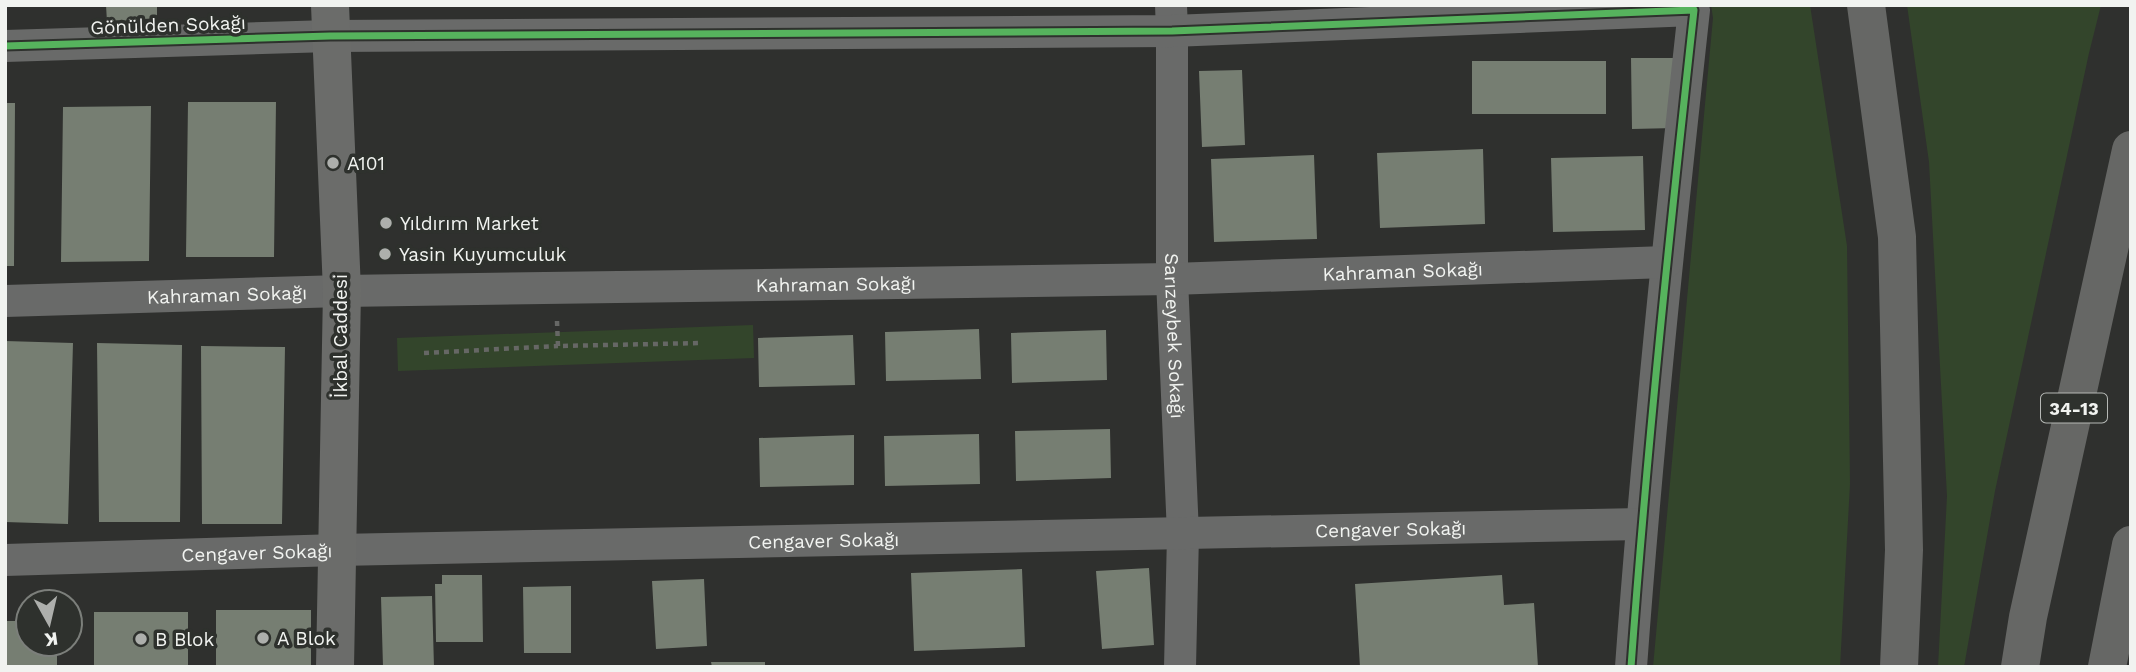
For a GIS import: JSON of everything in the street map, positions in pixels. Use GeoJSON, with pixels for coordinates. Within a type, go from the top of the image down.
{"type":"FeatureCollection","features":[{"type":"Feature","properties":{"kind":"highway"},"geometry":{"type":"LineString","coordinates":[[1866,5],[1897,237],[1904,550],[1899,667]]}},
{"type":"Feature","properties":{"kind":"highway","name":"34-13"},"geometry":{"type":"LineString","coordinates":[[2020,667],[2028,617],[2131,150]]}},
{"type":"Feature","properties":{"kind":"highway"},"geometry":{"type":"LineString","coordinates":[[2107,667],[2114,620],[2131,545]]}},
{"type":"Feature","properties":{"kind":"main road","name":"İkbal Caddesi"},"geometry":{"type":"LineString","coordinates":[[330,21],[342,291],[335,667]]}},
{"type":"Feature","properties":{"kind":"street","name":"Gönülden Sokağı"},"geometry":{"type":"LineString","coordinates":[[5,46],[330,21],[1172,18],[1694,10],[1666,262]]}},
{"type":"Feature","properties":{"kind":"street","name":"Sarızeybek Sokağı"},"geometry":{"type":"LineString","coordinates":[[1172,18],[1172,279],[1183,534],[1180,667]]}},
{"type":"Feature","properties":{"kind":"street","name":"Kahraman Sokağı"},"geometry":{"type":"LineString","coordinates":[[5,301],[342,291],[1172,279],[1666,262]]}},
{"type":"Feature","properties":{"kind":"street"},"geometry":{"type":"LineString","coordinates":[[1631,667],[1641,524],[1666,262]]}},
{"type":"Feature","properties":{"kind":"street","name":"Cengaver Sokağı"},"geometry":{"type":"LineString","coordinates":[[5,560],[338,550],[1641,524]]}},
{"type":"Feature","properties":{"kind":"path"},"geometry":{"type":"LineString","coordinates":[[556,289],[558,346]]}},
{"type":"Feature","properties":{"kind":"path"},"geometry":{"type":"LineString","coordinates":[[424,353],[558,346],[702,343]]}},
{"type":"Feature","properties":{"kind":"green space"},"geometry":{"type":"Polygon","coordinates":[[[1711,5],[1810,5],[1847,246],[1850,484],[1840,667],[1653,667],[1713,18],[1711,5]]]}},
{"type":"Feature","properties":{"kind":"green space"},"geometry":{"type":"Polygon","coordinates":[[[1907,5],[2101,5],[1995,491],[1964,667],[1938,667],[1947,496],[1929,162],[1907,5]]]}},
{"type":"Feature","properties":{"kind":"green space"},"geometry":{"type":"Polygon","coordinates":[[[753,325],[754,358],[398,371],[397,338],[753,325]]]}},
{"type":"Feature","properties":{"kind":"building"},"geometry":{"type":"Polygon","coordinates":[[[106,5],[157,5],[157,18],[107,22],[106,5]]]}},
{"type":"Feature","properties":{"kind":"building"},"geometry":{"type":"Polygon","coordinates":[[[1631,58],[1674,58],[1675,128],[1632,129],[1631,58]]]}},
{"type":"Feature","properties":{"kind":"building"},"geometry":{"type":"Polygon","coordinates":[[[1472,61],[1606,61],[1606,114],[1472,114],[1472,61]]]}},
{"type":"Feature","properties":{"kind":"building"},"geometry":{"type":"Polygon","coordinates":[[[1242,70],[1245,145],[1202,147],[1199,71],[1242,70]]]}},
{"type":"Feature","properties":{"kind":"building"},"geometry":{"type":"Polygon","coordinates":[[[188,102],[276,102],[274,257],[186,257],[188,102]]]}},
{"type":"Feature","properties":{"kind":"building"},"geometry":{"type":"Polygon","coordinates":[[[5,103],[15,103],[14,266],[5,266],[5,103]]]}},
{"type":"Feature","properties":{"kind":"building"},"geometry":{"type":"Polygon","coordinates":[[[151,106],[149,261],[61,262],[63,107],[151,106]]]}},
{"type":"Feature","properties":{"kind":"building"},"geometry":{"type":"Polygon","coordinates":[[[1483,149],[1485,224],[1380,228],[1377,153],[1483,149]]]}},
{"type":"Feature","properties":{"kind":"building"},"geometry":{"type":"Polygon","coordinates":[[[1314,155],[1317,239],[1214,242],[1211,159],[1314,155]]]}},
{"type":"Feature","properties":{"kind":"building"},"geometry":{"type":"Polygon","coordinates":[[[1643,156],[1645,230],[1553,232],[1551,158],[1643,156]]]}},
{"type":"Feature","properties":{"kind":"building"},"geometry":{"type":"Polygon","coordinates":[[[979,329],[981,379],[886,381],[885,332],[979,329]]]}},
{"type":"Feature","properties":{"kind":"building"},"geometry":{"type":"Polygon","coordinates":[[[1106,330],[1107,380],[1012,383],[1011,333],[1106,330]]]}},
{"type":"Feature","properties":{"kind":"building"},"geometry":{"type":"Polygon","coordinates":[[[853,335],[855,385],[759,387],[758,338],[853,335]]]}},
{"type":"Feature","properties":{"kind":"building"},"geometry":{"type":"Polygon","coordinates":[[[5,341],[73,343],[68,524],[5,522],[5,341]]]}},
{"type":"Feature","properties":{"kind":"building"},"geometry":{"type":"Polygon","coordinates":[[[97,343],[182,345],[180,522],[99,522],[97,343]]]}},
{"type":"Feature","properties":{"kind":"building"},"geometry":{"type":"Polygon","coordinates":[[[201,346],[285,347],[282,524],[202,524],[201,346]]]}},
{"type":"Feature","properties":{"kind":"building"},"geometry":{"type":"Polygon","coordinates":[[[1110,429],[1111,478],[1016,481],[1015,431],[1110,429]]]}},
{"type":"Feature","properties":{"kind":"building"},"geometry":{"type":"Polygon","coordinates":[[[979,434],[980,484],[885,486],[884,436],[979,434]]]}},
{"type":"Feature","properties":{"kind":"building"},"geometry":{"type":"Polygon","coordinates":[[[854,435],[854,485],[760,487],[759,438],[854,435]]]}},
{"type":"Feature","properties":{"kind":"building"},"geometry":{"type":"Polygon","coordinates":[[[1149,568],[1154,645],[1102,649],[1096,571],[1149,568]]]}},
{"type":"Feature","properties":{"kind":"building"},"geometry":{"type":"Polygon","coordinates":[[[1022,569],[1025,647],[914,651],[911,573],[1022,569]]]}},
{"type":"Feature","properties":{"kind":"building"},"geometry":{"type":"Polygon","coordinates":[[[442,575],[482,575],[483,642],[436,642],[435,584],[442,584],[442,575]]]}},
{"type":"Feature","properties":{"kind":"building"},"geometry":{"type":"Polygon","coordinates":[[[1502,575],[1504,605],[1534,603],[1538,667],[1360,667],[1355,584],[1502,575]]]}},
{"type":"Feature","properties":{"kind":"building"},"geometry":{"type":"Polygon","coordinates":[[[704,579],[707,646],[656,649],[652,581],[704,579]]]}},
{"type":"Feature","properties":{"kind":"building"},"geometry":{"type":"Polygon","coordinates":[[[571,586],[571,653],[524,653],[523,587],[571,586]]]}},
{"type":"Feature","properties":{"kind":"building"},"geometry":{"type":"Polygon","coordinates":[[[432,596],[434,667],[383,667],[381,597],[432,596]]]}},
{"type":"Feature","properties":{"kind":"building","name":"A Blok"},"geometry":{"type":"Polygon","coordinates":[[[216,610],[311,610],[311,667],[216,667],[216,610]]]}},
{"type":"Feature","properties":{"kind":"building","name":"B Blok"},"geometry":{"type":"Polygon","coordinates":[[[94,612],[188,612],[188,667],[94,667],[94,612]]]}},
{"type":"Feature","properties":{"kind":"building"},"geometry":{"type":"Polygon","coordinates":[[[5,621],[14,621],[14,658],[57,658],[57,667],[5,667],[5,621]]]}},
{"type":"Feature","properties":{"kind":"building"},"geometry":{"type":"Polygon","coordinates":[[[711,662],[765,662],[765,667],[712,667],[711,662]]]}},
{"type":"Feature","properties":{"kind":"cycle path"},"geometry":{"type":"LineString","coordinates":[[5,46],[330,36],[1172,31],[1694,10],[1644,502],[1631,667]]}},
{"type":"Feature","properties":{"kind":"place","name":"A101"},"geometry":{"type":"Point","coordinates":[333,163]}},
{"type":"Feature","properties":{"kind":"place","name":"Yıldırım Market"},"geometry":{"type":"Point","coordinates":[386,223]}},
{"type":"Feature","properties":{"kind":"place","name":"Yasin Kuyumculuk"},"geometry":{"type":"Point","coordinates":[385,254]}},
{"type":"Feature","properties":{"kind":"place","name":"A Blok"},"geometry":{"type":"Point","coordinates":[263,638]}},
{"type":"Feature","properties":{"kind":"place","name":"B Blok"},"geometry":{"type":"Point","coordinates":[141,639]}}]}
